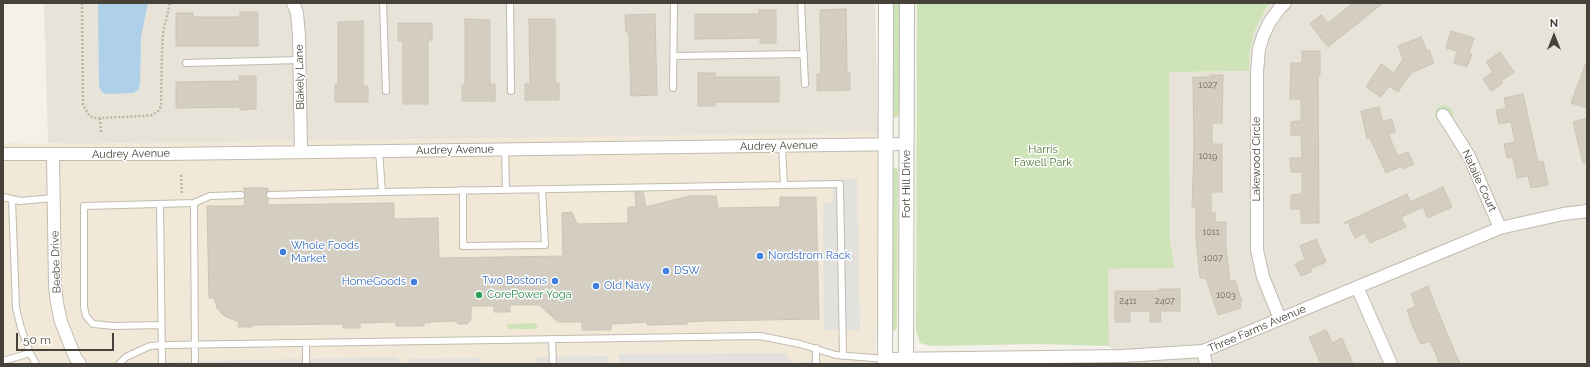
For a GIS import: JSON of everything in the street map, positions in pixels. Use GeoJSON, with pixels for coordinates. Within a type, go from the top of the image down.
{"type":"FeatureCollection","features":[{"type":"Feature","properties":{"kind":"street","name":"Blakely Lane"},"geometry":{"type":"LineString","coordinates":[[293,3],[297,13],[299,36],[301,152]]}},
{"type":"Feature","properties":{"kind":"street","name":"Fort Hill Drive"},"geometry":{"type":"LineString","coordinates":[[885,362],[886,3]]}},
{"type":"Feature","properties":{"kind":"street","name":"Fort Hill Drive"},"geometry":{"type":"LineString","coordinates":[[906,362],[907,3]]}},
{"type":"Feature","properties":{"kind":"street","name":"Lakewood Circle"},"geometry":{"type":"LineString","coordinates":[[1280,319],[1263,277],[1257,250],[1257,72],[1259,49],[1263,36],[1269,23],[1285,3]]}},
{"type":"Feature","properties":{"kind":"street","name":"Natalie Court"},"geometry":{"type":"LineString","coordinates":[[1443,115],[1469,156],[1500,228]]}},
{"type":"Feature","properties":{"kind":"street","name":"Audrey Avenue"},"geometry":{"type":"LineString","coordinates":[[3,154],[53,155],[505,150],[907,144]]}},
{"type":"Feature","properties":{"kind":"street","name":"Beebe Drive"},"geometry":{"type":"LineString","coordinates":[[53,155],[55,286],[57,303],[62,322],[75,357],[80,364]]}},
{"type":"Feature","properties":{"kind":"street","name":"Three Farms Avenue"},"geometry":{"type":"LineString","coordinates":[[885,362],[1074,360],[1203,351],[1500,228],[1563,214],[1587,212]]}},
{"type":"Feature","properties":{"kind":"street"},"geometry":{"type":"LineString","coordinates":[[1357,287],[1391,364]]}},
{"type":"Feature","properties":{"kind":"street"},"geometry":{"type":"LineString","coordinates":[[1203,351],[1206,364]]}},
{"type":"Feature","properties":{"kind":"lane"},"geometry":{"type":"LineString","coordinates":[[383,3],[386,91]]}},
{"type":"Feature","properties":{"kind":"lane"},"geometry":{"type":"LineString","coordinates":[[510,3],[511,91]]}},
{"type":"Feature","properties":{"kind":"lane"},"geometry":{"type":"LineString","coordinates":[[673,88],[674,3]]}},
{"type":"Feature","properties":{"kind":"lane"},"geometry":{"type":"LineString","coordinates":[[801,3],[805,84]]}},
{"type":"Feature","properties":{"kind":"lane"},"geometry":{"type":"LineString","coordinates":[[674,56],[804,54]]}},
{"type":"Feature","properties":{"kind":"lane"},"geometry":{"type":"LineString","coordinates":[[186,63],[300,60]]}},
{"type":"Feature","properties":{"kind":"lane"},"geometry":{"type":"LineString","coordinates":[[782,146],[784,185]]}},
{"type":"Feature","properties":{"kind":"lane"},"geometry":{"type":"LineString","coordinates":[[505,150],[506,190]]}},
{"type":"Feature","properties":{"kind":"lane"},"geometry":{"type":"LineString","coordinates":[[379,151],[382,192]]}},
{"type":"Feature","properties":{"kind":"lane"},"geometry":{"type":"LineString","coordinates":[[270,195],[463,190],[840,184],[843,356]]}},
{"type":"Feature","properties":{"kind":"lane"},"geometry":{"type":"LineString","coordinates":[[463,190],[463,246],[470,246],[545,245],[542,189]]}},
{"type":"Feature","properties":{"kind":"lane"},"geometry":{"type":"LineString","coordinates":[[160,325],[114,326],[93,324],[86,316],[84,307],[84,206],[194,203],[210,196],[241,196]]}},
{"type":"Feature","properties":{"kind":"lane"},"geometry":{"type":"LineString","coordinates":[[3,197],[20,201],[54,198]]}},
{"type":"Feature","properties":{"kind":"lane"},"geometry":{"type":"LineString","coordinates":[[12,199],[16,308],[21,328],[30,353],[36,364]]}},
{"type":"Feature","properties":{"kind":"lane"},"geometry":{"type":"LineString","coordinates":[[194,203],[195,364]]}},
{"type":"Feature","properties":{"kind":"lane"},"geometry":{"type":"LineString","coordinates":[[160,204],[160,325],[162,364]]}},
{"type":"Feature","properties":{"kind":"lane"},"geometry":{"type":"LineString","coordinates":[[119,364],[126,357],[150,346],[161,345],[764,336],[843,356],[885,362]]}},
{"type":"Feature","properties":{"kind":"lane"},"geometry":{"type":"LineString","coordinates":[[552,339],[553,364]]}},
{"type":"Feature","properties":{"kind":"lane"},"geometry":{"type":"LineString","coordinates":[[306,343],[306,364]]}},
{"type":"Feature","properties":{"kind":"lane"},"geometry":{"type":"LineString","coordinates":[[816,348],[816,364]]}},
{"type":"Feature","properties":{"kind":"lane"},"geometry":{"type":"LineString","coordinates":[[3,361],[19,358],[30,353]]}},
{"type":"Feature","properties":{"kind":"path"},"geometry":{"type":"LineString","coordinates":[[82,3],[83,105],[89,115],[93,118],[143,116],[158,111],[161,106],[163,33],[170,3]]}},
{"type":"Feature","properties":{"kind":"path"},"geometry":{"type":"LineString","coordinates":[[100,118],[101,132]]}},
{"type":"Feature","properties":{"kind":"path"},"geometry":{"type":"LineString","coordinates":[[181,175],[181,190],[183,197]]}},
{"type":"Feature","properties":{"kind":"shaded area"},"geometry":{"type":"Polygon","coordinates":[[[44,3],[875,3],[878,133],[71,144],[48,143],[44,3]]]}},
{"type":"Feature","properties":{"kind":"shaded area"},"geometry":{"type":"Polygon","coordinates":[[[1271,3],[1587,3],[1587,364],[1128,364],[1109,346],[1108,269],[1175,268],[1170,242],[1169,72],[1249,71],[1249,56],[1254,32],[1266,8],[1271,3]]]}},
{"type":"Feature","properties":{"kind":"shaded area"},"geometry":{"type":"Polygon","coordinates":[[[878,133],[876,364],[3,364],[3,143],[71,144],[878,133]]]}},
{"type":"Feature","properties":{"kind":"shaded area"},"geometry":{"type":"Polygon","coordinates":[[[857,179],[860,330],[824,330],[823,203],[833,202],[832,180],[857,179]]]}},
{"type":"Feature","properties":{"kind":"shaded area"},"geometry":{"type":"Polygon","coordinates":[[[785,353],[792,363],[811,361],[824,364],[619,364],[619,354],[785,353]]]}},
{"type":"Feature","properties":{"kind":"shaded area"},"geometry":{"type":"Polygon","coordinates":[[[608,356],[608,364],[536,364],[536,357],[608,356]]]}},
{"type":"Feature","properties":{"kind":"shaded area"},"geometry":{"type":"Polygon","coordinates":[[[398,357],[399,364],[155,364],[155,362],[398,357]]]}},
{"type":"Feature","properties":{"kind":"shaded area"},"geometry":{"type":"Polygon","coordinates":[[[481,358],[481,364],[409,364],[409,359],[481,358]]]}},
{"type":"Feature","properties":{"kind":"green space"},"geometry":{"type":"Polygon","coordinates":[[[892,3],[899,3],[899,115],[896,118],[891,114],[892,3]]]}},
{"type":"Feature","properties":{"kind":"green space","name":"Harris Fawell Park"},"geometry":{"type":"Polygon","coordinates":[[[917,3],[1271,3],[1266,8],[1254,32],[1249,56],[1249,71],[1169,72],[1170,242],[1175,268],[1108,269],[1109,346],[1039,344],[931,346],[920,343],[916,330],[917,3]]]}},
{"type":"Feature","properties":{"kind":"green space"},"geometry":{"type":"Polygon","coordinates":[[[1444,105],[1450,108],[1453,114],[1450,120],[1444,123],[1438,120],[1435,114],[1438,108],[1444,105]]]}},
{"type":"Feature","properties":{"kind":"green space"},"geometry":{"type":"Polygon","coordinates":[[[893,167],[897,168],[898,172],[897,328],[894,331],[891,330],[891,169],[893,167]]]}},
{"type":"Feature","properties":{"kind":"green space"},"geometry":{"type":"Polygon","coordinates":[[[535,323],[538,325],[536,329],[509,329],[507,327],[507,324],[535,323]]]}},
{"type":"Feature","properties":{"kind":"water"},"geometry":{"type":"Polygon","coordinates":[[[98,3],[148,3],[141,37],[140,84],[138,90],[133,93],[106,94],[102,92],[99,86],[98,3]]]}},
{"type":"Feature","properties":{"kind":"building"},"geometry":{"type":"Polygon","coordinates":[[[1353,3],[1383,3],[1328,47],[1310,24],[1321,15],[1328,23],[1353,3]]]}},
{"type":"Feature","properties":{"kind":"building"},"geometry":{"type":"Polygon","coordinates":[[[846,9],[847,73],[850,73],[850,90],[817,91],[817,74],[821,74],[820,10],[846,9]]]}},
{"type":"Feature","properties":{"kind":"building"},"geometry":{"type":"Polygon","coordinates":[[[759,10],[776,10],[776,43],[760,43],[760,38],[695,39],[695,14],[759,14],[759,10]]]}},
{"type":"Feature","properties":{"kind":"building"},"geometry":{"type":"Polygon","coordinates":[[[240,12],[258,12],[258,46],[176,46],[176,13],[193,13],[193,17],[240,17],[240,12]]]}},
{"type":"Feature","properties":{"kind":"building"},"geometry":{"type":"Polygon","coordinates":[[[655,14],[657,95],[631,96],[629,32],[626,32],[625,15],[655,14]]]}},
{"type":"Feature","properties":{"kind":"building"},"geometry":{"type":"Polygon","coordinates":[[[465,19],[490,20],[490,84],[495,84],[495,101],[462,101],[462,85],[465,85],[465,19]]]}},
{"type":"Feature","properties":{"kind":"building"},"geometry":{"type":"Polygon","coordinates":[[[529,19],[555,19],[555,83],[559,83],[559,100],[525,100],[525,84],[530,84],[529,19]]]}},
{"type":"Feature","properties":{"kind":"building"},"geometry":{"type":"Polygon","coordinates":[[[363,21],[363,86],[368,86],[368,102],[335,102],[335,84],[338,84],[338,22],[363,21]]]}},
{"type":"Feature","properties":{"kind":"building"},"geometry":{"type":"Polygon","coordinates":[[[398,23],[432,23],[432,40],[428,40],[428,104],[403,104],[403,41],[398,41],[398,23]]]}},
{"type":"Feature","properties":{"kind":"building"},"geometry":{"type":"Polygon","coordinates":[[[1451,31],[1474,38],[1469,53],[1472,54],[1467,67],[1454,63],[1457,51],[1446,48],[1451,31]]]}},
{"type":"Feature","properties":{"kind":"building"},"geometry":{"type":"Polygon","coordinates":[[[1421,37],[1427,51],[1429,50],[1434,63],[1411,73],[1398,92],[1389,86],[1381,97],[1366,87],[1381,64],[1394,73],[1403,59],[1398,46],[1421,37]]]}},
{"type":"Feature","properties":{"kind":"building"},"geometry":{"type":"Polygon","coordinates":[[[1302,51],[1320,51],[1320,75],[1318,75],[1319,223],[1301,223],[1301,209],[1291,209],[1291,195],[1302,194],[1302,172],[1291,172],[1290,158],[1302,158],[1301,135],[1291,136],[1291,122],[1301,121],[1301,99],[1290,99],[1291,63],[1302,63],[1302,51]]]}},
{"type":"Feature","properties":{"kind":"building"},"geometry":{"type":"Polygon","coordinates":[[[1500,52],[1514,72],[1501,81],[1503,83],[1491,91],[1483,79],[1493,72],[1486,62],[1500,52]]]}},
{"type":"Feature","properties":{"kind":"building"},"geometry":{"type":"Polygon","coordinates":[[[1586,63],[1587,64],[1587,108],[1571,103],[1586,63]]]}},
{"type":"Feature","properties":{"kind":"building"},"geometry":{"type":"Polygon","coordinates":[[[698,73],[715,73],[715,77],[779,77],[779,102],[715,102],[715,106],[698,106],[698,73]]]}},
{"type":"Feature","properties":{"kind":"building"},"geometry":{"type":"Polygon","coordinates":[[[1210,75],[1223,75],[1222,123],[1212,123],[1212,144],[1222,144],[1222,192],[1211,192],[1211,213],[1215,213],[1215,222],[1226,222],[1226,248],[1230,282],[1235,280],[1242,302],[1240,303],[1241,308],[1218,315],[1206,278],[1200,278],[1196,238],[1196,207],[1192,207],[1194,145],[1193,77],[1210,77],[1210,75]]]}},
{"type":"Feature","properties":{"kind":"building"},"geometry":{"type":"Polygon","coordinates":[[[239,76],[256,76],[256,109],[240,110],[240,107],[176,108],[176,82],[240,81],[239,76]]]}},
{"type":"Feature","properties":{"kind":"building"},"geometry":{"type":"Polygon","coordinates":[[[1523,94],[1538,162],[1543,161],[1548,185],[1531,188],[1528,176],[1517,178],[1513,157],[1507,158],[1504,144],[1515,142],[1511,122],[1499,124],[1496,110],[1506,108],[1504,98],[1523,94]]]}},
{"type":"Feature","properties":{"kind":"building"},"geometry":{"type":"Polygon","coordinates":[[[1379,107],[1382,121],[1392,119],[1395,132],[1388,134],[1398,156],[1408,152],[1414,164],[1403,169],[1402,166],[1386,173],[1370,138],[1367,139],[1361,111],[1379,107]]]}},
{"type":"Feature","properties":{"kind":"building"},"geometry":{"type":"Polygon","coordinates":[[[1587,118],[1587,162],[1583,163],[1573,122],[1587,118]]]}},
{"type":"Feature","properties":{"kind":"building"},"geometry":{"type":"Polygon","coordinates":[[[1443,187],[1452,207],[1428,218],[1423,207],[1401,217],[1406,227],[1370,243],[1365,233],[1355,238],[1349,225],[1354,223],[1344,223],[1407,194],[1410,202],[1443,187]]]}},
{"type":"Feature","properties":{"kind":"building"},"geometry":{"type":"Polygon","coordinates":[[[244,188],[268,188],[266,195],[268,205],[394,203],[394,219],[438,218],[439,258],[563,256],[562,213],[572,212],[577,224],[628,223],[628,207],[636,207],[635,192],[643,192],[646,207],[689,196],[716,196],[718,208],[780,207],[780,197],[816,197],[819,319],[705,321],[687,322],[687,324],[647,325],[647,322],[611,324],[611,330],[582,330],[582,322],[558,322],[539,305],[510,305],[510,312],[494,312],[494,306],[471,306],[471,320],[467,324],[458,324],[455,321],[430,322],[424,323],[424,326],[396,326],[396,322],[360,323],[360,328],[343,328],[343,324],[252,325],[252,327],[238,327],[239,322],[224,316],[217,308],[214,298],[209,298],[207,206],[244,206],[244,188]]]}},
{"type":"Feature","properties":{"kind":"building"},"geometry":{"type":"Polygon","coordinates":[[[1316,239],[1326,262],[1310,269],[1311,272],[1301,276],[1295,264],[1305,259],[1300,246],[1316,239]]]}},
{"type":"Feature","properties":{"kind":"building"},"geometry":{"type":"Polygon","coordinates":[[[1428,286],[1460,364],[1440,364],[1430,341],[1421,344],[1415,332],[1407,310],[1416,306],[1411,294],[1428,286]]]}},
{"type":"Feature","properties":{"kind":"building"},"geometry":{"type":"Polygon","coordinates":[[[1160,289],[1180,289],[1180,311],[1160,311],[1161,322],[1150,322],[1150,311],[1130,311],[1130,322],[1115,322],[1115,291],[1160,291],[1160,289]]]}},
{"type":"Feature","properties":{"kind":"building"},"geometry":{"type":"Polygon","coordinates":[[[1326,330],[1332,343],[1342,338],[1353,364],[1321,364],[1309,337],[1326,330]]]}},
{"type":"Feature","properties":{"kind":"place","name":"Whole Foods Market"},"geometry":{"type":"Point","coordinates":[283,252]}},
{"type":"Feature","properties":{"kind":"place","name":"Nordstrom Rack"},"geometry":{"type":"Point","coordinates":[760,256]}},
{"type":"Feature","properties":{"kind":"place","name":"DSW"},"geometry":{"type":"Point","coordinates":[666,271]}},
{"type":"Feature","properties":{"kind":"place","name":"Two Bostons"},"geometry":{"type":"Point","coordinates":[555,281]}},
{"type":"Feature","properties":{"kind":"place","name":"HomeGoods"},"geometry":{"type":"Point","coordinates":[414,282]}},
{"type":"Feature","properties":{"kind":"place","name":"Old Navy"},"geometry":{"type":"Point","coordinates":[596,286]}},
{"type":"Feature","properties":{"kind":"place","name":"CorePower Yoga"},"geometry":{"type":"Point","coordinates":[479,295]}}]}
